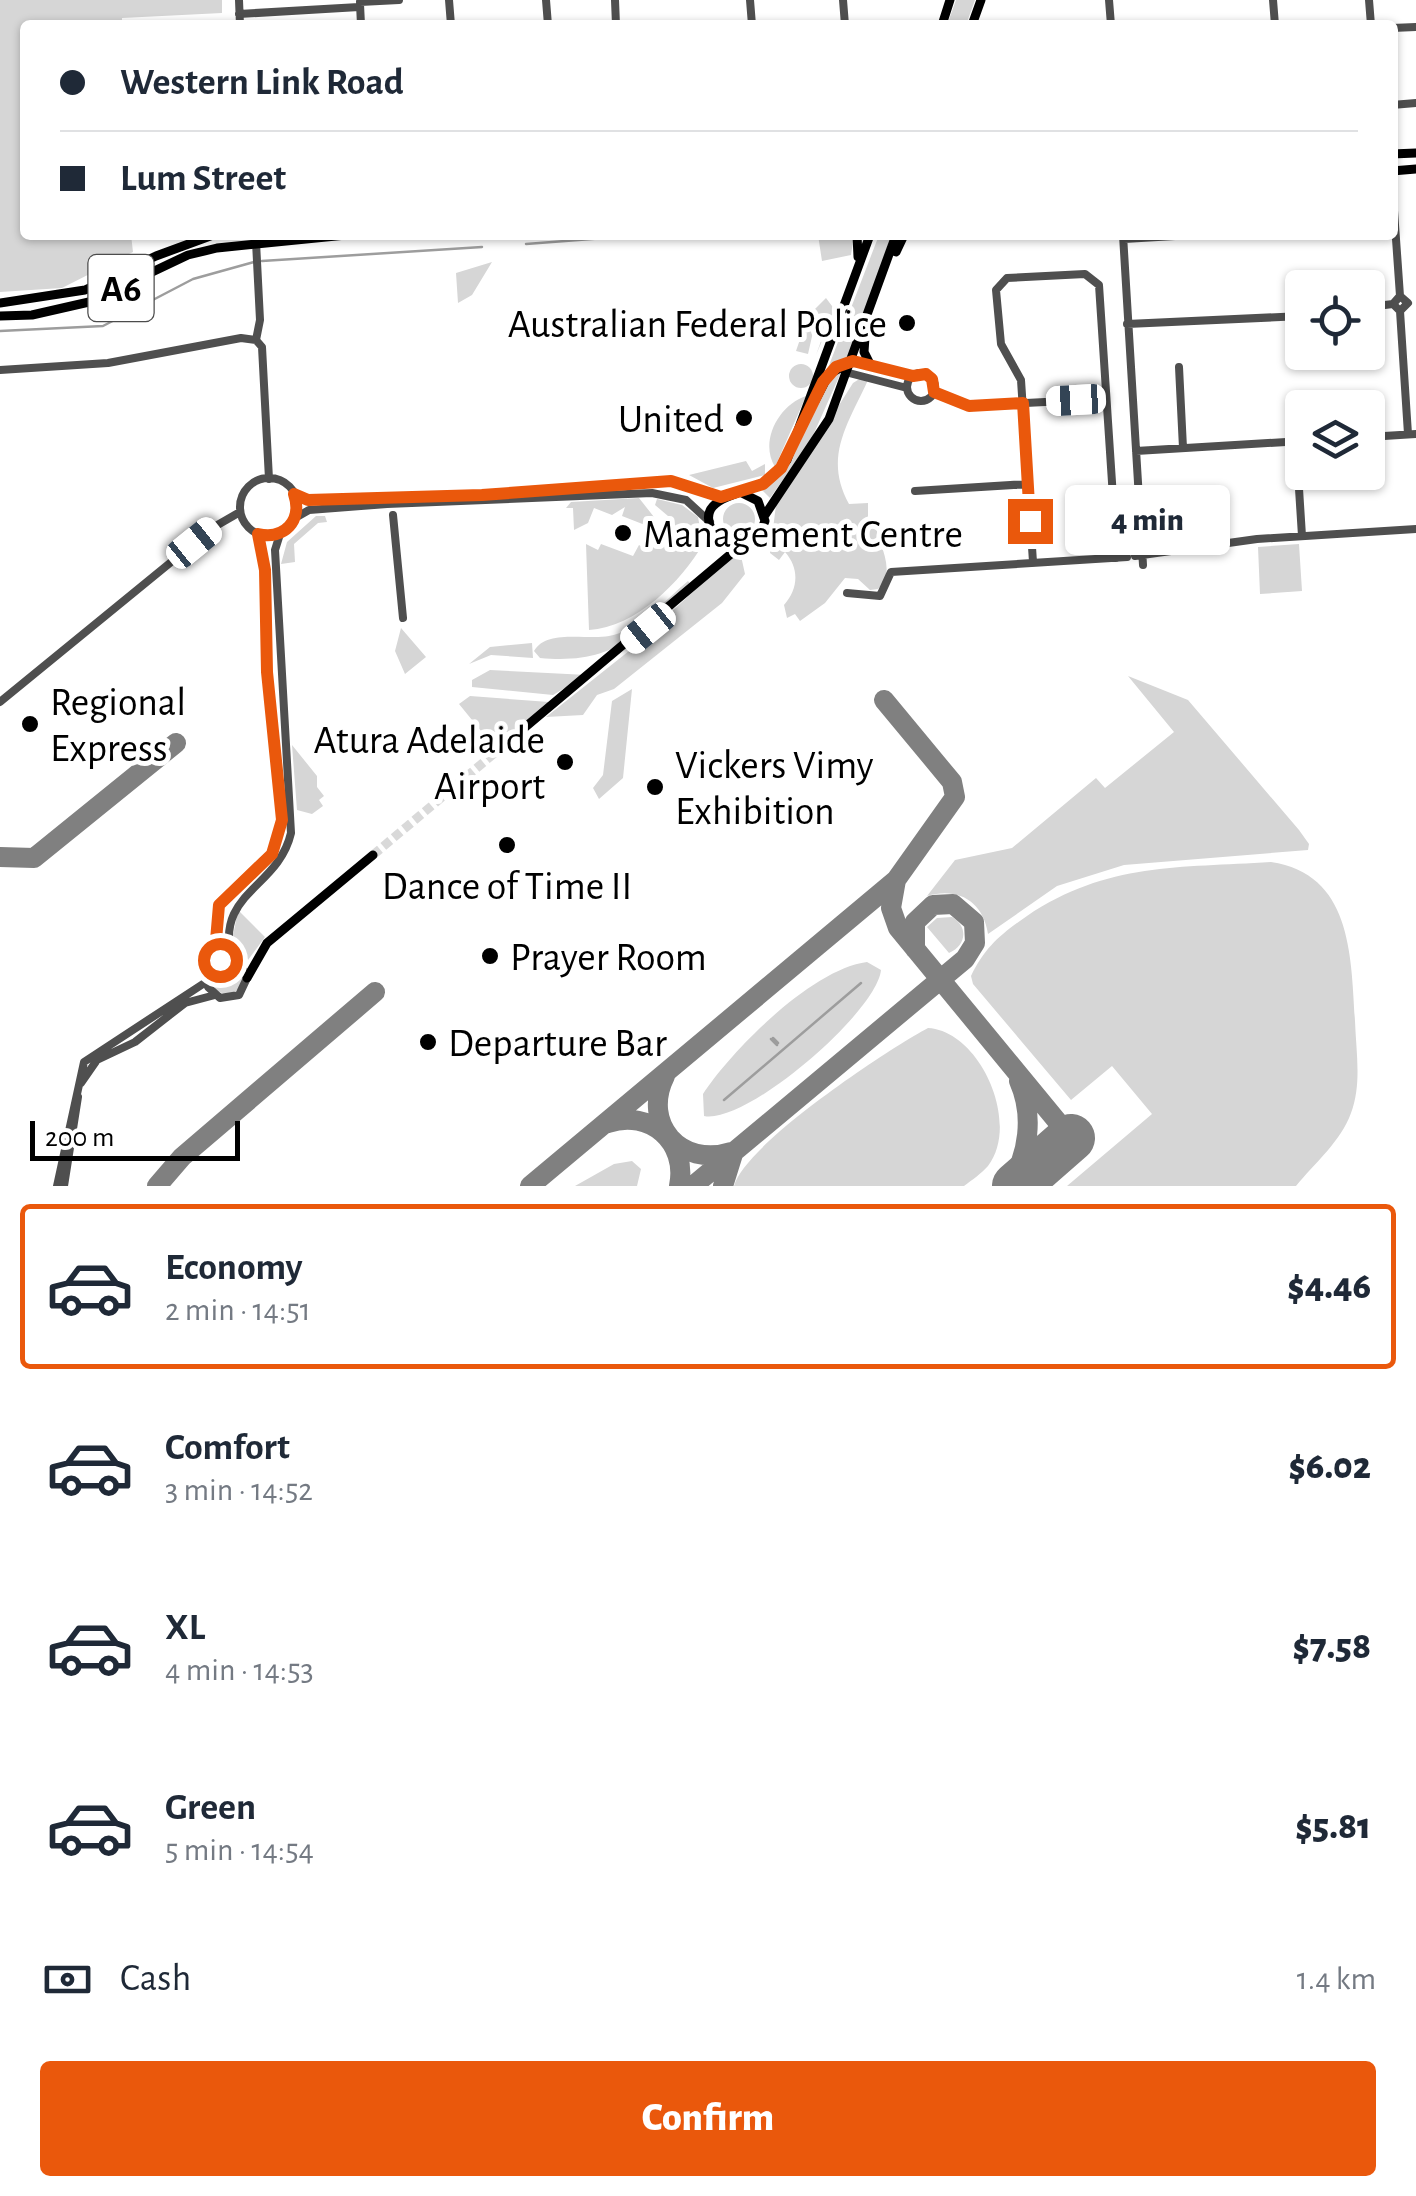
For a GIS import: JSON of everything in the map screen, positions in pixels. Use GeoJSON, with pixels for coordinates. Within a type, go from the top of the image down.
{"type":"FeatureCollection","features":[{"type":"Feature","properties":{"kind":"main road","name":"A6"},"geometry":{"type":"LineString","coordinates":[[0,303],[85,290],[199,240]]}},
{"type":"Feature","properties":{"kind":"main road","name":"A6"},"geometry":{"type":"LineString","coordinates":[[0,316],[32,315],[89,302],[188,256],[246,240]]}},
{"type":"Feature","properties":{"kind":"main road"},"geometry":{"type":"LineString","coordinates":[[857,240],[858,264]]}},
{"type":"Feature","properties":{"kind":"main road"},"geometry":{"type":"LineString","coordinates":[[798,435],[868,240]]}},
{"type":"Feature","properties":{"kind":"main road"},"geometry":{"type":"LineString","coordinates":[[882,282],[895,240]]}},
{"type":"Feature","properties":{"kind":"main road"},"geometry":{"type":"LineString","coordinates":[[498,751],[699,586],[726,554],[762,533],[765,515],[824,428],[902,240]]}},
{"type":"Feature","properties":{"kind":"main road"},"geometry":{"type":"LineString","coordinates":[[866,324],[864,346],[870,364]]}},
{"type":"Feature","properties":{"kind":"main road"},"geometry":{"type":"LineString","coordinates":[[742,547],[718,540],[710,522],[721,497],[775,474],[823,382],[836,367],[853,361]]}},
{"type":"Feature","properties":{"kind":"main road"},"geometry":{"type":"LineString","coordinates":[[738,492],[758,501],[765,515]]}},
{"type":"Feature","properties":{"kind":"main road"},"geometry":{"type":"LineString","coordinates":[[246,978],[267,943],[373,855]]}},
{"type":"Feature","properties":{"kind":"street"},"geometry":{"type":"LineString","coordinates":[[238,0],[240,20]]}},
{"type":"Feature","properties":{"kind":"street"},"geometry":{"type":"LineString","coordinates":[[240,14],[399,0]]}},
{"type":"Feature","properties":{"kind":"street"},"geometry":{"type":"LineString","coordinates":[[255,240],[260,330],[256,340]]}},
{"type":"Feature","properties":{"kind":"street"},"geometry":{"type":"LineString","coordinates":[[1124,240],[1136,451],[1135,556],[1143,565]]}},
{"type":"Feature","properties":{"kind":"street"},"geometry":{"type":"LineString","coordinates":[[1385,436],[1412,434],[1396,240]]}},
{"type":"Feature","properties":{"kind":"street"},"geometry":{"type":"LineString","coordinates":[[1033,562],[1021,380],[1001,344],[996,290],[1007,278],[1085,274],[1096,279],[1117,558]]}},
{"type":"Feature","properties":{"kind":"street"},"geometry":{"type":"LineString","coordinates":[[1128,324],[1285,317]]}},
{"type":"Feature","properties":{"kind":"street"},"geometry":{"type":"LineString","coordinates":[[0,370],[108,363],[241,338],[256,340],[262,347],[269,478]]}},
{"type":"Feature","properties":{"kind":"street"},"geometry":{"type":"LineString","coordinates":[[853,361],[913,376],[929,376],[934,392]]}},
{"type":"Feature","properties":{"kind":"street"},"geometry":{"type":"LineString","coordinates":[[1179,368],[1183,448]]}},
{"type":"Feature","properties":{"kind":"street"},"geometry":{"type":"LineString","coordinates":[[848,373],[907,388],[920,400],[934,392]]}},
{"type":"Feature","properties":{"kind":"street"},"geometry":{"type":"LineString","coordinates":[[907,388],[913,376]]}},
{"type":"Feature","properties":{"kind":"street"},"geometry":{"type":"LineString","coordinates":[[934,392],[969,406],[1103,399]]}},
{"type":"Feature","properties":{"kind":"street"},"geometry":{"type":"LineString","coordinates":[[1136,451],[1285,442]]}},
{"type":"Feature","properties":{"kind":"street"},"geometry":{"type":"LineString","coordinates":[[280,534],[258,534],[246,525],[240,512],[247,488],[269,478],[284,483],[294,494],[308,500],[482,495],[671,481],[721,497]]}},
{"type":"Feature","properties":{"kind":"street"},"geometry":{"type":"LineString","coordinates":[[915,492],[1028,484]]}},
{"type":"Feature","properties":{"kind":"street"},"geometry":{"type":"LineString","coordinates":[[1301,490],[1302,536]]}},
{"type":"Feature","properties":{"kind":"street"},"geometry":{"type":"LineString","coordinates":[[294,494],[296,518]]}},
{"type":"Feature","properties":{"kind":"street"},"geometry":{"type":"LineString","coordinates":[[61,1186],[80,1086],[89,1068],[135,1042],[185,1003],[239,995],[246,978],[242,967],[232,960],[227,936],[234,910],[278,864],[291,832],[275,550],[280,534],[309,510],[667,494],[686,500],[710,522]]}},
{"type":"Feature","properties":{"kind":"street"},"geometry":{"type":"LineString","coordinates":[[387,504],[394,515]]}},
{"type":"Feature","properties":{"kind":"street"},"geometry":{"type":"LineString","coordinates":[[398,504],[394,515],[403,618]]}},
{"type":"Feature","properties":{"kind":"street"},"geometry":{"type":"LineString","coordinates":[[0,702],[214,527],[240,512]]}},
{"type":"Feature","properties":{"kind":"street"},"geometry":{"type":"LineString","coordinates":[[847,593],[880,596],[891,572],[1117,558],[1302,536],[1416,529]]}},
{"type":"Feature","properties":{"kind":"street"},"geometry":{"type":"LineString","coordinates":[[61,1186],[84,1062],[206,982],[214,964],[219,905],[272,854],[282,820],[267,672],[265,570],[258,534]]}},
{"type":"Feature","properties":{"kind":"street"},"geometry":{"type":"LineString","coordinates":[[214,964],[232,960]]}},
{"type":"Feature","properties":{"kind":"street"},"geometry":{"type":"LineString","coordinates":[[206,982],[214,996]]}},
{"type":"Feature","properties":{"kind":"shaded area"},"geometry":{"type":"Polygon","coordinates":[[[0,0],[222,0],[222,13],[122,20],[20,20],[20,240],[132,240],[133,252],[62,288],[0,292],[0,0]]]}},
{"type":"Feature","properties":{"kind":"shaded area"},"geometry":{"type":"Polygon","coordinates":[[[956,0],[975,0],[968,20],[949,20],[956,0]]]}},
{"type":"Feature","properties":{"kind":"shaded area"},"geometry":{"type":"Polygon","coordinates":[[[819,240],[853,240],[851,255],[822,261],[819,240]]]}},
{"type":"Feature","properties":{"kind":"shaded area"},"geometry":{"type":"Polygon","coordinates":[[[877,240],[889,240],[851,358],[828,368],[877,240]]]}},
{"type":"Feature","properties":{"kind":"shaded area"},"geometry":{"type":"Polygon","coordinates":[[[492,262],[472,295],[458,303],[456,273],[492,262]]]}},
{"type":"Feature","properties":{"kind":"shaded area"},"geometry":{"type":"Polygon","coordinates":[[[826,298],[835,310],[816,355],[825,330],[821,328],[813,332],[808,354],[796,351],[808,316],[826,298]]]}},
{"type":"Feature","properties":{"kind":"shaded area"},"geometry":{"type":"Polygon","coordinates":[[[801,364],[813,376],[801,388],[789,376],[801,364]]]}},
{"type":"Feature","properties":{"kind":"shaded area"},"geometry":{"type":"Polygon","coordinates":[[[843,368],[810,442],[770,498],[760,488],[788,462],[820,396],[843,368]]]}},
{"type":"Feature","properties":{"kind":"shaded area"},"geometry":{"type":"Polygon","coordinates":[[[861,378],[868,380],[841,441],[838,471],[849,504],[868,503],[868,518],[875,518],[886,564],[884,581],[878,589],[870,590],[858,579],[845,578],[825,603],[800,621],[795,614],[787,618],[784,605],[794,586],[795,572],[785,552],[779,560],[770,553],[776,505],[853,383],[861,378]]]}},
{"type":"Feature","properties":{"kind":"shaded area"},"geometry":{"type":"Polygon","coordinates":[[[806,396],[775,467],[769,446],[774,425],[788,407],[806,396]]]}},
{"type":"Feature","properties":{"kind":"shaded area"},"geometry":{"type":"Polygon","coordinates":[[[746,461],[752,471],[765,464],[765,475],[713,488],[689,475],[746,461]]]}},
{"type":"Feature","properties":{"kind":"shaded area"},"geometry":{"type":"Polygon","coordinates":[[[639,498],[654,517],[645,525],[622,516],[625,507],[612,515],[594,508],[588,523],[574,530],[573,508],[566,508],[571,502],[639,498]]]}},
{"type":"Feature","properties":{"kind":"shaded area"},"geometry":{"type":"Polygon","coordinates":[[[657,499],[682,505],[698,517],[703,544],[683,573],[655,600],[624,621],[589,630],[586,544],[598,550],[601,544],[633,556],[639,545],[649,551],[659,526],[668,516],[655,505],[657,499]]]}},
{"type":"Feature","properties":{"kind":"shaded area"},"geometry":{"type":"Polygon","coordinates":[[[739,503],[751,507],[755,519],[751,531],[739,535],[727,531],[723,519],[727,507],[739,503]]]}},
{"type":"Feature","properties":{"kind":"shaded area"},"geometry":{"type":"Polygon","coordinates":[[[316,516],[325,516],[327,522],[318,523],[294,544],[295,562],[281,564],[287,542],[316,516]]]}},
{"type":"Feature","properties":{"kind":"shaded area"},"geometry":{"type":"Polygon","coordinates":[[[1299,544],[1302,591],[1260,594],[1258,547],[1299,544]]]}},
{"type":"Feature","properties":{"kind":"shaded area"},"geometry":{"type":"Polygon","coordinates":[[[741,556],[745,574],[722,603],[614,689],[597,695],[583,715],[546,717],[634,647],[730,557],[741,556]]]}},
{"type":"Feature","properties":{"kind":"shaded area"},"geometry":{"type":"Polygon","coordinates":[[[688,581],[692,586],[656,618],[608,650],[567,659],[540,658],[534,651],[548,640],[609,636],[631,628],[688,581]]]}},
{"type":"Feature","properties":{"kind":"shaded area"},"geometry":{"type":"Polygon","coordinates":[[[401,628],[426,657],[405,674],[395,651],[401,628]]]}},
{"type":"Feature","properties":{"kind":"shaded area"},"geometry":{"type":"Polygon","coordinates":[[[532,643],[533,658],[491,655],[469,664],[490,647],[532,643]]]}},
{"type":"Feature","properties":{"kind":"shaded area"},"geometry":{"type":"Polygon","coordinates":[[[490,670],[587,675],[553,695],[472,687],[472,680],[490,670]]]}},
{"type":"Feature","properties":{"kind":"shaded area"},"geometry":{"type":"Polygon","coordinates":[[[1128,676],[1188,700],[1299,830],[1309,844],[1308,850],[1124,865],[1057,886],[988,934],[981,913],[967,899],[949,894],[927,896],[955,860],[1012,848],[1096,778],[1105,788],[1174,732],[1128,676]]]}},
{"type":"Feature","properties":{"kind":"shaded area"},"geometry":{"type":"Polygon","coordinates":[[[632,689],[623,778],[599,799],[593,788],[603,775],[612,701],[632,689]]]}},
{"type":"Feature","properties":{"kind":"shaded area"},"geometry":{"type":"Polygon","coordinates":[[[470,696],[550,704],[494,747],[459,704],[470,696]]]}},
{"type":"Feature","properties":{"kind":"shaded area"},"geometry":{"type":"Polygon","coordinates":[[[540,729],[541,751],[535,756],[522,756],[518,751],[540,729]]]}},
{"type":"Feature","properties":{"kind":"shaded area"},"geometry":{"type":"Polygon","coordinates":[[[292,745],[317,776],[317,787],[324,796],[319,800],[323,806],[312,814],[297,810],[292,745]]]}},
{"type":"Feature","properties":{"kind":"shaded area"},"geometry":{"type":"Polygon","coordinates":[[[1271,862],[1298,870],[1318,883],[1332,900],[1348,945],[1357,1079],[1351,1113],[1341,1133],[1296,1186],[1067,1186],[1152,1114],[1112,1066],[1071,1100],[973,984],[971,976],[976,966],[994,942],[1018,923],[1057,898],[1086,886],[1175,867],[1271,862]]]}},
{"type":"Feature","properties":{"kind":"shaded area"},"geometry":{"type":"Polygon","coordinates":[[[238,910],[265,937],[248,960],[232,941],[238,910]]]}},
{"type":"Feature","properties":{"kind":"shaded area"},"geometry":{"type":"Polygon","coordinates":[[[952,917],[961,926],[963,936],[959,946],[949,953],[927,927],[937,918],[952,917]]]}},
{"type":"Feature","properties":{"kind":"shaded area"},"geometry":{"type":"Polygon","coordinates":[[[867,962],[881,970],[874,989],[834,1037],[807,1062],[749,1103],[724,1114],[704,1116],[703,1094],[733,1056],[775,1014],[822,979],[867,962]]]}},
{"type":"Feature","properties":{"kind":"shaded area"},"geometry":{"type":"Polygon","coordinates":[[[227,964],[238,968],[242,979],[238,990],[227,994],[216,990],[212,979],[216,968],[227,964]]]}},
{"type":"Feature","properties":{"kind":"shaded area"},"geometry":{"type":"Polygon","coordinates":[[[928,1028],[947,1033],[964,1045],[990,1082],[1000,1127],[997,1148],[988,1166],[977,1176],[964,1186],[734,1186],[744,1168],[789,1123],[928,1028]]]}},
{"type":"Feature","properties":{"kind":"shaded area"},"geometry":{"type":"Polygon","coordinates":[[[632,1161],[641,1169],[637,1186],[575,1186],[614,1164],[632,1161]]]}},
{"type":"Feature","properties":{"kind":"waterway"},"geometry":{"type":"LineString","coordinates":[[526,244],[578,240]]}},
{"type":"Feature","properties":{"kind":"waterway"},"geometry":{"type":"LineString","coordinates":[[262,261],[482,247]]}},
{"type":"Feature","properties":{"kind":"waterway"},"geometry":{"type":"LineString","coordinates":[[0,331],[103,326],[193,279],[254,262]]}},
{"type":"Feature","properties":{"kind":"waterway"},"geometry":{"type":"LineString","coordinates":[[724,1100],[861,983]]}},
{"type":"Feature","properties":{"kind":"waterway"},"geometry":{"type":"LineString","coordinates":[[773,1038],[778,1043]]}},
{"type":"Feature","properties":{"kind":"waterway"},"geometry":{"type":"LineString","coordinates":[[771,1039],[777,1045]]}},
{"type":"Feature","properties":{"kind":"taxiway"},"geometry":{"type":"LineString","coordinates":[[530,1186],[896,880],[955,797],[952,782],[884,700]]}},
{"type":"Feature","properties":{"kind":"taxiway"},"geometry":{"type":"LineString","coordinates":[[0,857],[34,858],[176,743]]}},
{"type":"Feature","properties":{"kind":"taxiway"},"geometry":{"type":"LineString","coordinates":[[896,880],[891,908],[898,928],[1071,1138]]}},
{"type":"Feature","properties":{"kind":"taxiway"},"geometry":{"type":"LineString","coordinates":[[693,1186],[965,959],[975,943],[974,922],[953,904],[933,905],[915,922],[915,949]]}},
{"type":"Feature","properties":{"kind":"taxiway"},"geometry":{"type":"LineString","coordinates":[[157,1186],[182,1157],[375,992]]}},
{"type":"Feature","properties":{"kind":"taxiway"},"geometry":{"type":"LineString","coordinates":[[665,1076],[658,1110],[670,1138],[696,1154],[731,1152]]}},
{"type":"Feature","properties":{"kind":"taxiway"},"geometry":{"type":"LineString","coordinates":[[1009,1186],[1027,1135],[1027,1107],[1019,1081]]}},
{"type":"Feature","properties":{"kind":"taxiway"},"geometry":{"type":"LineString","coordinates":[[608,1123],[638,1121],[663,1133],[678,1156],[679,1186]]}},
{"type":"Feature","properties":{"kind":"taxiway"},"geometry":{"type":"LineString","coordinates":[[723,1186],[733,1154]]}},
{"type":"Feature","properties":{"kind":"runway"},"geometry":{"type":"LineString","coordinates":[[1016,1186],[1071,1138]]}},
{"type":"Feature","properties":{"kind":"tunnel"},"geometry":{"type":"LineString","coordinates":[[373,855],[497,751]]}},
{"type":"Feature","properties":{"kind":"place","name":"Australian Federal Police"},"geometry":{"type":"Point","coordinates":[907,323]}},
{"type":"Feature","properties":{"kind":"place","name":"United"},"geometry":{"type":"Point","coordinates":[744,418]}},
{"type":"Feature","properties":{"kind":"place","name":"Management Centre"},"geometry":{"type":"Point","coordinates":[623,533]}},
{"type":"Feature","properties":{"kind":"place","name":"Regional Express"},"geometry":{"type":"Point","coordinates":[30,724]}},
{"type":"Feature","properties":{"kind":"place","name":"Atura Adelaide Airport"},"geometry":{"type":"Point","coordinates":[565,762]}},
{"type":"Feature","properties":{"kind":"place","name":"Vickers Vimy Exhibition"},"geometry":{"type":"Point","coordinates":[655,787]}},
{"type":"Feature","properties":{"kind":"place","name":"Dance of Time II"},"geometry":{"type":"Point","coordinates":[507,845]}},
{"type":"Feature","properties":{"kind":"place","name":"Prayer Room"},"geometry":{"type":"Point","coordinates":[490,956]}},
{"type":"Feature","properties":{"kind":"place","name":"Departure Bar"},"geometry":{"type":"Point","coordinates":[428,1042]}},
{"type":"Feature","properties":{"kind":"route"},"geometry":{"type":"LineString","coordinates":[[220,960],[214,964],[214,920],[219,905],[263,865],[280,834],[282,820],[267,672],[265,570],[258,534],[273,536],[289,528],[297,514],[294,494],[308,500],[482,495],[671,481],[721,497],[763,484],[775,474],[786,460],[823,382],[836,367],[853,361],[913,376],[926,374],[932,379],[934,392],[969,406],[1023,403],[1030,521]]}}]}
